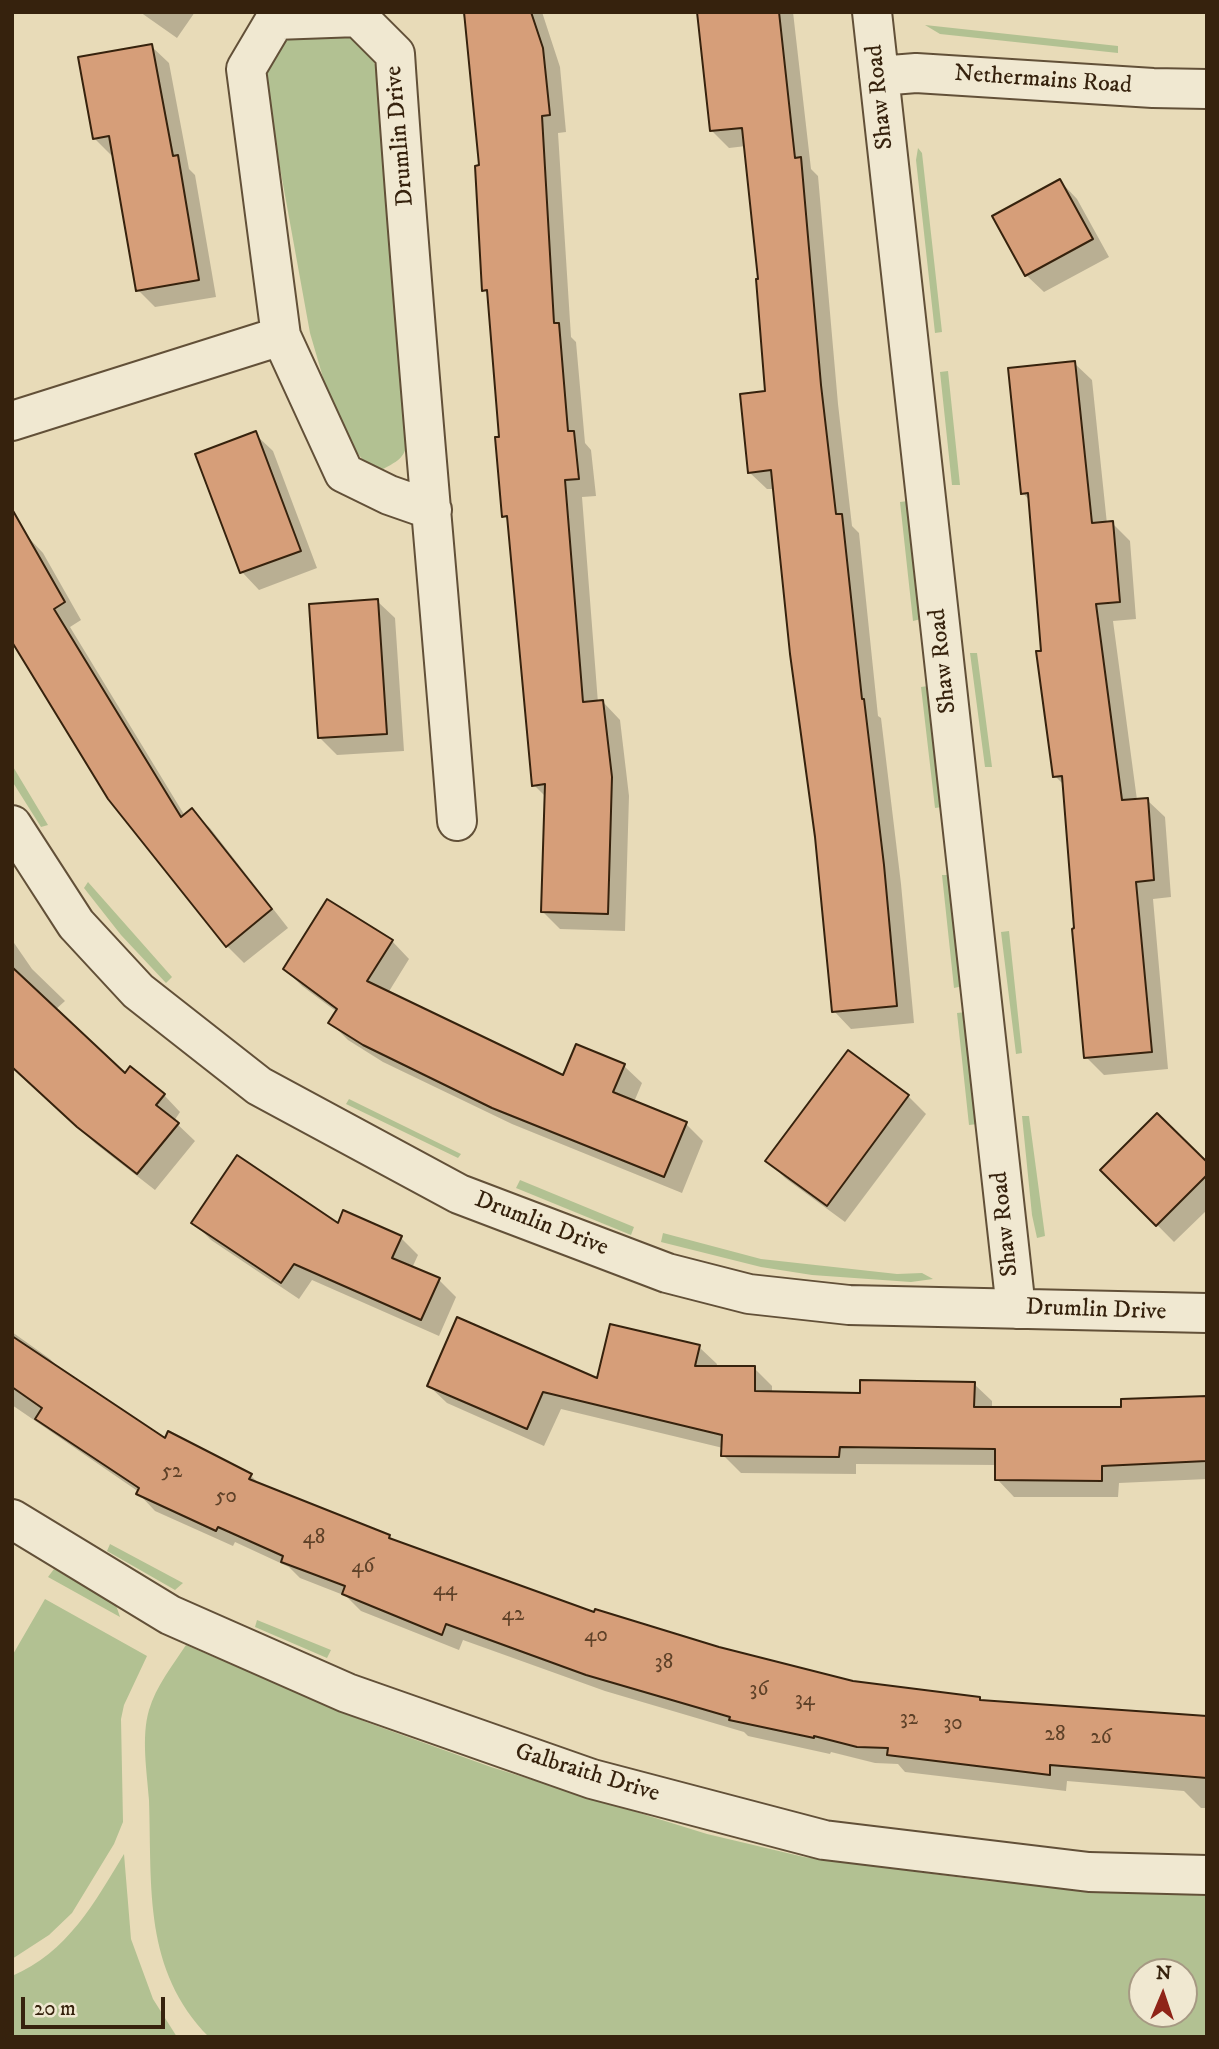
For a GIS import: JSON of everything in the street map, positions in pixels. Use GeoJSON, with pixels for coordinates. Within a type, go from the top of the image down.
{"type":"FeatureCollection","features":[{"type":"Feature","properties":{"kind":"street","name":"Shaw Road"},"geometry":{"type":"LineString","coordinates":[[872,12],[1016,1309]]}},
{"type":"Feature","properties":{"kind":"street","name":"Drumlin Drive"},"geometry":{"type":"LineString","coordinates":[[432,510],[388,495],[344,473],[281,336],[246,69],[275,20],[358,17],[395,54],[432,510],[457,821]]}},
{"type":"Feature","properties":{"kind":"street","name":"Nethermains Road"},"geometry":{"type":"LineString","coordinates":[[879,76],[916,73],[1207,89]]}},
{"type":"Feature","properties":{"kind":"street"},"geometry":{"type":"LineString","coordinates":[[12,421],[281,336]]}},
{"type":"Feature","properties":{"kind":"street","name":"Drumlin Drive"},"geometry":{"type":"LineString","coordinates":[[12,825],[76,924],[138,991],[259,1086],[459,1194],[667,1273],[749,1294],[849,1306],[1207,1313]]}},
{"type":"Feature","properties":{"kind":"street","name":"Galbraith Drive"},"geometry":{"type":"LineString","coordinates":[[12,1519],[170,1615],[347,1693],[592,1779],[824,1840],[1089,1872],[1207,1875]]}},
{"type":"Feature","properties":{"kind":"green space"},"geometry":{"type":"Polygon","coordinates":[[[334,22],[370,52],[379,75],[409,430],[403,454],[396,462],[383,469],[366,463],[348,443],[324,381],[310,333],[263,74],[273,43],[334,22]]]}},
{"type":"Feature","properties":{"kind":"green space"},"geometry":{"type":"Polygon","coordinates":[[[925,25],[1118,46],[1118,53],[940,34],[925,25]]]}},
{"type":"Feature","properties":{"kind":"green space"},"geometry":{"type":"Polygon","coordinates":[[[918,148],[922,153],[942,332],[935,333],[916,160],[918,148]]]}},
{"type":"Feature","properties":{"kind":"green space"},"geometry":{"type":"Polygon","coordinates":[[[948,371],[960,485],[952,485],[940,372],[948,371]]]}},
{"type":"Feature","properties":{"kind":"green space"},"geometry":{"type":"Polygon","coordinates":[[[908,501],[921,619],[913,621],[900,502],[908,501]]]}},
{"type":"Feature","properties":{"kind":"green space"},"geometry":{"type":"Polygon","coordinates":[[[970,653],[977,653],[992,767],[985,767],[970,653]]]}},
{"type":"Feature","properties":{"kind":"green space"},"geometry":{"type":"Polygon","coordinates":[[[928,686],[942,807],[935,808],[921,687],[928,686]]]}},
{"type":"Feature","properties":{"kind":"green space"},"geometry":{"type":"Polygon","coordinates":[[[12,765],[48,825],[41,827],[12,781],[12,765]]]}},
{"type":"Feature","properties":{"kind":"green space"},"geometry":{"type":"Polygon","coordinates":[[[942,875],[950,875],[963,986],[954,988],[942,875]]]}},
{"type":"Feature","properties":{"kind":"green space"},"geometry":{"type":"Polygon","coordinates":[[[88,882],[172,977],[166,983],[121,935],[84,888],[88,882]]]}},
{"type":"Feature","properties":{"kind":"green space"},"geometry":{"type":"Polygon","coordinates":[[[1009,931],[1022,1053],[1016,1054],[1001,932],[1009,931]]]}},
{"type":"Feature","properties":{"kind":"green space"},"geometry":{"type":"Polygon","coordinates":[[[966,1012],[978,1124],[969,1125],[957,1013],[966,1012]]]}},
{"type":"Feature","properties":{"kind":"green space"},"geometry":{"type":"Polygon","coordinates":[[[349,1099],[461,1154],[458,1158],[346,1104],[349,1099]]]}},
{"type":"Feature","properties":{"kind":"green space"},"geometry":{"type":"Polygon","coordinates":[[[1022,1116],[1029,1116],[1045,1236],[1037,1238],[1032,1215],[1022,1116]]]}},
{"type":"Feature","properties":{"kind":"green space"},"geometry":{"type":"Polygon","coordinates":[[[520,1180],[634,1227],[631,1235],[516,1188],[520,1180]]]}},
{"type":"Feature","properties":{"kind":"green space"},"geometry":{"type":"Polygon","coordinates":[[[663,1233],[761,1259],[897,1274],[922,1273],[933,1279],[911,1282],[812,1275],[761,1267],[661,1242],[663,1233]]]}},
{"type":"Feature","properties":{"kind":"green space"},"geometry":{"type":"Polygon","coordinates":[[[110,1544],[183,1583],[175,1590],[107,1551],[110,1544]]]}},
{"type":"Feature","properties":{"kind":"green space"},"geometry":{"type":"Polygon","coordinates":[[[54,1569],[116,1605],[120,1617],[48,1577],[54,1569]]]}},
{"type":"Feature","properties":{"kind":"green space"},"geometry":{"type":"Polygon","coordinates":[[[45,1599],[147,1656],[124,1705],[121,1719],[123,1822],[114,1844],[72,1913],[49,1935],[12,1959],[12,1656],[45,1599]]]}},
{"type":"Feature","properties":{"kind":"green space"},"geometry":{"type":"Polygon","coordinates":[[[257,1620],[331,1650],[327,1658],[255,1627],[257,1620]]]}},
{"type":"Feature","properties":{"kind":"green space"},"geometry":{"type":"Polygon","coordinates":[[[186,1645],[366,1722],[491,1767],[707,1834],[804,1857],[987,1881],[1207,1896],[1207,2037],[209,2037],[188,2011],[172,1984],[155,1926],[145,1732],[149,1710],[165,1676],[186,1645]]]}},
{"type":"Feature","properties":{"kind":"green space"},"geometry":{"type":"Polygon","coordinates":[[[124,1854],[131,1939],[153,1999],[177,2037],[12,2037],[12,1976],[49,1954],[64,1940],[90,1908],[124,1854]]]}},
{"type":"Feature","properties":{"kind":"building"},"geometry":{"type":"Polygon","coordinates":[[[464,12],[531,12],[543,48],[550,115],[542,116],[554,323],[559,323],[568,431],[574,431],[579,479],[565,480],[583,702],[603,700],[612,777],[608,914],[541,912],[545,784],[532,786],[507,516],[502,517],[495,437],[499,437],[487,290],[482,291],[475,166],[479,165],[464,12]]]}},
{"type":"Feature","properties":{"kind":"building"},"geometry":{"type":"Polygon","coordinates":[[[697,12],[779,12],[795,158],[801,157],[821,385],[836,514],[842,514],[862,699],[884,865],[897,1006],[832,1012],[815,837],[790,654],[771,470],[748,473],[740,394],[765,391],[758,279],[742,128],[710,131],[697,12]]]}},
{"type":"Feature","properties":{"kind":"building"},"geometry":{"type":"Polygon","coordinates":[[[152,44],[173,156],[178,155],[199,280],[136,291],[109,136],[93,139],[78,57],[152,44]]]}},
{"type":"Feature","properties":{"kind":"building"},"geometry":{"type":"Polygon","coordinates":[[[1060,179],[1093,239],[1025,276],[992,216],[1060,179]]]}},
{"type":"Feature","properties":{"kind":"building"},"geometry":{"type":"Polygon","coordinates":[[[1075,361],[1092,523],[1113,521],[1120,602],[1096,604],[1122,800],[1148,798],[1154,880],[1136,882],[1152,1052],[1084,1058],[1062,776],[1053,777],[1036,651],[1041,651],[1028,493],[1021,494],[1008,368],[1075,361]]]}},
{"type":"Feature","properties":{"kind":"building"},"geometry":{"type":"Polygon","coordinates":[[[256,431],[301,551],[240,573],[195,454],[256,431]]]}},
{"type":"Feature","properties":{"kind":"building"},"geometry":{"type":"Polygon","coordinates":[[[12,509],[65,602],[54,609],[181,817],[192,808],[272,909],[226,947],[108,799],[12,642],[12,509]]]}},
{"type":"Feature","properties":{"kind":"building"},"geometry":{"type":"Polygon","coordinates":[[[378,599],[387,734],[318,738],[309,604],[378,599]]]}},
{"type":"Feature","properties":{"kind":"building"},"geometry":{"type":"Polygon","coordinates":[[[327,899],[393,940],[367,981],[563,1075],[576,1044],[625,1064],[613,1092],[687,1122],[664,1177],[492,1108],[363,1045],[328,1023],[337,1009],[283,969],[327,899]]]}},
{"type":"Feature","properties":{"kind":"building"},"geometry":{"type":"Polygon","coordinates":[[[12,967],[125,1073],[130,1066],[165,1094],[156,1105],[179,1123],[137,1174],[77,1127],[12,1067],[12,967]]]}},
{"type":"Feature","properties":{"kind":"building"},"geometry":{"type":"Polygon","coordinates":[[[848,1050],[909,1095],[827,1206],[765,1161],[848,1050]]]}},
{"type":"Feature","properties":{"kind":"building"},"geometry":{"type":"Polygon","coordinates":[[[1157,1113],[1207,1162],[1207,1175],[1156,1226],[1100,1170],[1157,1113]]]}},
{"type":"Feature","properties":{"kind":"building"},"geometry":{"type":"Polygon","coordinates":[[[237,1155],[338,1223],[343,1210],[402,1236],[392,1258],[440,1278],[421,1320],[294,1264],[281,1283],[191,1223],[237,1155]]]}},
{"type":"Feature","properties":{"kind":"building"},"geometry":{"type":"Polygon","coordinates":[[[457,1317],[597,1378],[610,1324],[700,1345],[695,1366],[755,1366],[755,1391],[860,1393],[860,1380],[975,1382],[974,1407],[1121,1407],[1121,1399],[1207,1396],[1207,1461],[1102,1466],[1102,1481],[995,1480],[995,1449],[840,1447],[839,1457],[721,1456],[722,1435],[543,1392],[527,1429],[427,1386],[457,1317]]]}},
{"type":"Feature","properties":{"kind":"building"},"geometry":{"type":"Polygon","coordinates":[[[12,1336],[165,1438],[168,1431],[252,1474],[249,1479],[390,1535],[389,1538],[594,1612],[595,1609],[719,1647],[853,1681],[980,1697],[980,1700],[1207,1716],[1207,1778],[1050,1765],[1050,1775],[887,1755],[888,1748],[857,1747],[729,1720],[730,1717],[586,1675],[446,1624],[442,1635],[342,1594],[345,1586],[281,1562],[283,1556],[218,1527],[216,1531],[136,1494],[139,1488],[35,1419],[42,1408],[12,1387],[12,1336]]]}}]}
